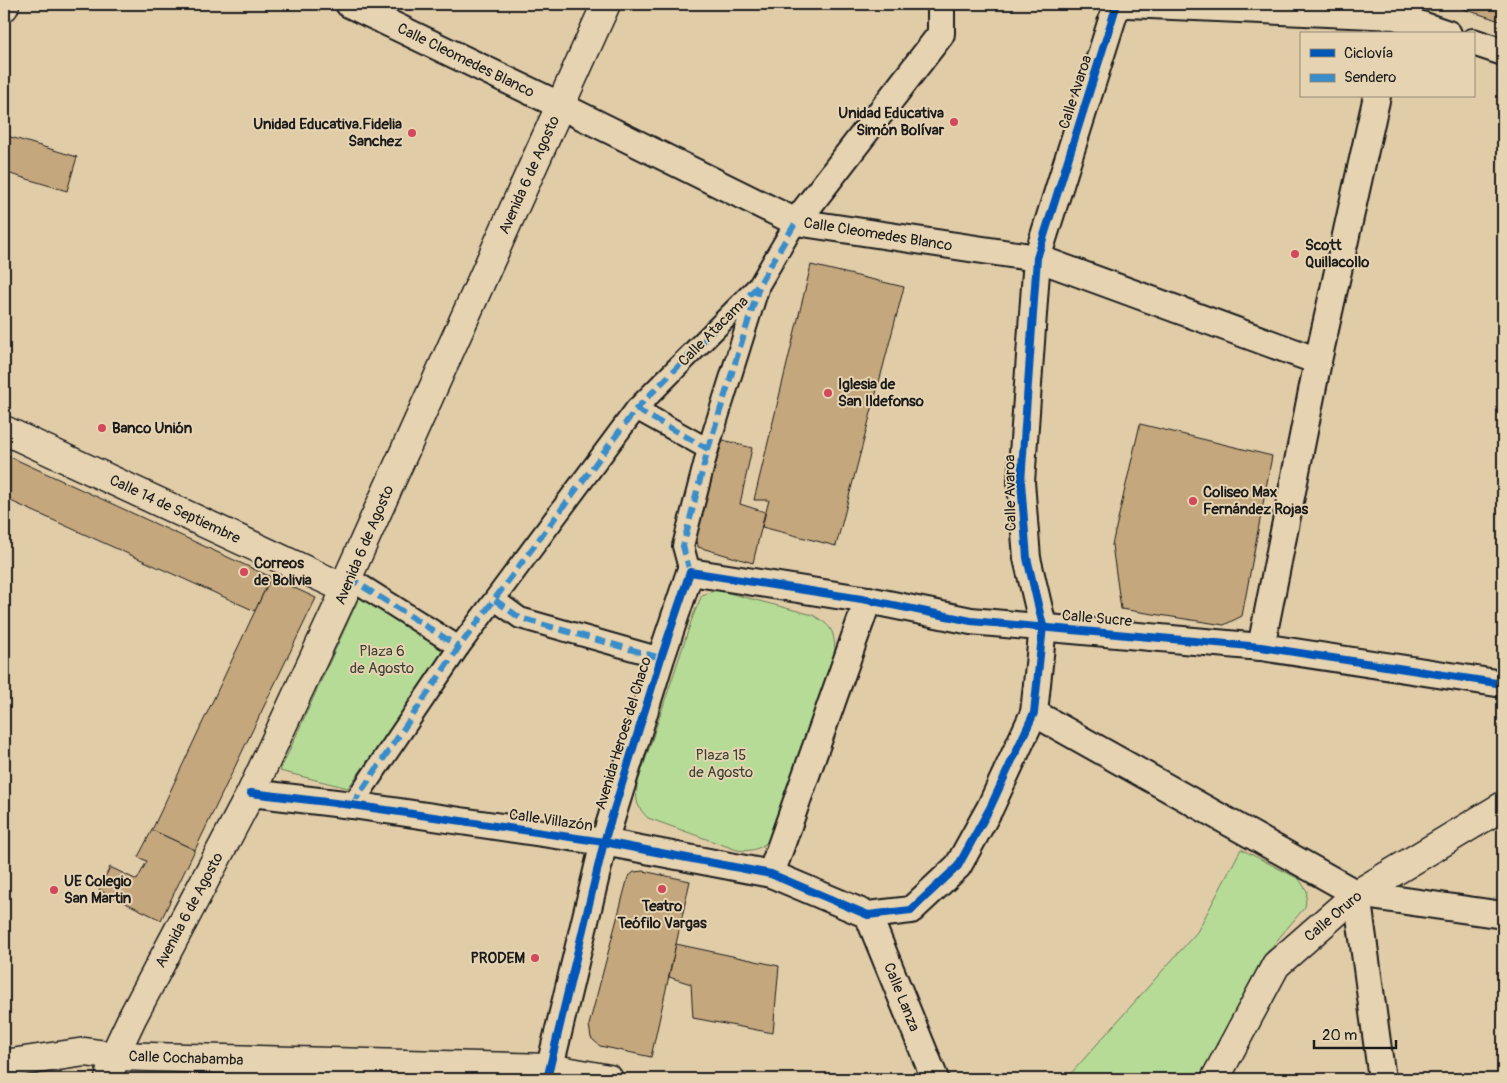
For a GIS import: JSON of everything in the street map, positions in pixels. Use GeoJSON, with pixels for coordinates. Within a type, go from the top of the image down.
{"type":"FeatureCollection","features":[{"type":"Feature","properties":{"kind":"main road","name":"Avenida 6 de Agosto"},"geometry":{"type":"LineString","coordinates":[[111,1068],[132,1018],[251,793],[606,4]]}},
{"type":"Feature","properties":{"kind":"main road","name":"Calle 14 de Septiembre"},"geometry":{"type":"LineString","coordinates":[[4,430],[347,583]]}},
{"type":"Feature","properties":{"kind":"main road","name":"Calle Oruro"},"geometry":{"type":"LineString","coordinates":[[1215,1079],[1276,965],[1358,894],[1503,806]]}},
{"type":"Feature","properties":{"kind":"main road","name":"Calle Cochabamba"},"geometry":{"type":"LineString","coordinates":[[4,1064],[85,1052],[111,1068],[548,1073],[609,1079]]}},
{"type":"Feature","properties":{"kind":"street","name":"Calle Cleomedes Blanco"},"geometry":{"type":"LineString","coordinates":[[349,4],[796,222],[1037,258],[1318,361]]}},
{"type":"Feature","properties":{"kind":"street","name":"Calle Atacama"},"geometry":{"type":"LineString","coordinates":[[352,805],[459,647],[636,409],[759,285],[796,222],[941,34],[941,4]]}},
{"type":"Feature","properties":{"kind":"street","name":"Calle Avaroa"},"geometry":{"type":"LineString","coordinates":[[868,915],[911,910],[958,866],[990,808],[1034,712],[1043,626],[1026,558],[1021,482],[1037,258],[1117,4]]}},
{"type":"Feature","properties":{"kind":"street"},"geometry":{"type":"LineString","coordinates":[[1128,4],[1395,18],[1441,32]]}},
{"type":"Feature","properties":{"kind":"street"},"geometry":{"type":"LineString","coordinates":[[1474,42],[1503,52]]}},
{"type":"Feature","properties":{"kind":"street"},"geometry":{"type":"LineString","coordinates":[[1261,647],[1318,361],[1377,98]]}},
{"type":"Feature","properties":{"kind":"street"},"geometry":{"type":"LineString","coordinates":[[690,572],[682,546],[708,449],[759,285]]}},
{"type":"Feature","properties":{"kind":"street"},"geometry":{"type":"LineString","coordinates":[[636,409],[708,449]]}},
{"type":"Feature","properties":{"kind":"street","name":"Calle Sucre"},"geometry":{"type":"LineString","coordinates":[[690,572],[868,600],[972,621],[1261,647],[1503,684]]}},
{"type":"Feature","properties":{"kind":"street","name":"Avenida Heroes del Chaco"},"geometry":{"type":"LineString","coordinates":[[548,1073],[604,842],[661,658],[690,572]]}},
{"type":"Feature","properties":{"kind":"street"},"geometry":{"type":"LineString","coordinates":[[347,583],[459,647]]}},
{"type":"Feature","properties":{"kind":"street"},"geometry":{"type":"LineString","coordinates":[[495,600],[520,618],[661,658]]}},
{"type":"Feature","properties":{"kind":"street"},"geometry":{"type":"LineString","coordinates":[[771,874],[868,600]]}},
{"type":"Feature","properties":{"kind":"street"},"geometry":{"type":"LineString","coordinates":[[1034,712],[1358,894],[1503,915]]}},
{"type":"Feature","properties":{"kind":"street","name":"Calle Villazón"},"geometry":{"type":"LineString","coordinates":[[251,793],[352,805],[604,842],[771,874],[868,915]]}},
{"type":"Feature","properties":{"kind":"street"},"geometry":{"type":"LineString","coordinates":[[1358,894],[1382,1079]]}},
{"type":"Feature","properties":{"kind":"street","name":"Calle Lanza"},"geometry":{"type":"LineString","coordinates":[[868,915],[935,1079]]}},
{"type":"Feature","properties":{"kind":"green space","name":"Plaza 15 de Agosto"},"geometry":{"type":"Polygon","coordinates":[[[717,590],[813,615],[828,625],[835,644],[835,651],[775,835],[754,850],[737,850],[648,818],[639,807],[637,799],[637,785],[693,616],[702,595],[717,590]]]}},
{"type":"Feature","properties":{"kind":"green space","name":"Plaza 6 de Agosto"},"geometry":{"type":"Polygon","coordinates":[[[362,591],[450,646],[348,788],[280,771],[362,591]]]}},
{"type":"Feature","properties":{"kind":"green space"},"geometry":{"type":"Polygon","coordinates":[[[1241,849],[1299,879],[1307,891],[1305,907],[1263,957],[1200,1079],[1066,1079],[1197,932],[1241,849]]]}},
{"type":"Feature","properties":{"kind":"building"},"geometry":{"type":"Polygon","coordinates":[[[1449,4],[1503,4],[1503,22],[1449,4]]]}},
{"type":"Feature","properties":{"kind":"building"},"geometry":{"type":"Polygon","coordinates":[[[4,135],[77,157],[67,191],[4,172],[4,135]]]}},
{"type":"Feature","properties":{"kind":"building","name":"Iglesia de San Ildefonso"},"geometry":{"type":"Polygon","coordinates":[[[811,265],[904,287],[836,546],[762,527],[769,500],[754,500],[811,265]]]}},
{"type":"Feature","properties":{"kind":"building","name":"Coliseo Max Fernández Rojas"},"geometry":{"type":"Polygon","coordinates":[[[1140,424],[1272,456],[1242,616],[1224,625],[1121,609],[1112,545],[1140,424]]]}},
{"type":"Feature","properties":{"kind":"building"},"geometry":{"type":"Polygon","coordinates":[[[723,440],[752,448],[740,504],[765,512],[753,563],[698,547],[696,527],[723,440]]]}},
{"type":"Feature","properties":{"kind":"building"},"geometry":{"type":"Polygon","coordinates":[[[4,454],[271,577],[255,611],[4,498],[4,454]]]}},
{"type":"Feature","properties":{"kind":"building"},"geometry":{"type":"Polygon","coordinates":[[[271,577],[316,598],[195,850],[152,830],[271,577]]]}},
{"type":"Feature","properties":{"kind":"building"},"geometry":{"type":"Polygon","coordinates":[[[152,830],[195,850],[161,920],[99,890],[110,867],[137,880],[147,861],[138,857],[152,830]]]}},
{"type":"Feature","properties":{"kind":"building"},"geometry":{"type":"Polygon","coordinates":[[[643,871],[690,881],[651,1057],[600,1046],[591,1038],[589,1025],[628,877],[634,872],[643,871]]]}},
{"type":"Feature","properties":{"kind":"building"},"geometry":{"type":"Polygon","coordinates":[[[676,944],[779,966],[773,1033],[693,1018],[691,984],[669,977],[676,944]]]}},
{"type":"Feature","properties":{"kind":"marked path"},"geometry":{"type":"LineString","coordinates":[[352,805],[459,647],[636,409],[759,285],[796,222]]}},
{"type":"Feature","properties":{"kind":"marked path"},"geometry":{"type":"LineString","coordinates":[[690,572],[683,546],[708,449],[759,287]]}},
{"type":"Feature","properties":{"kind":"marked path"},"geometry":{"type":"LineString","coordinates":[[636,409],[708,449]]}},
{"type":"Feature","properties":{"kind":"marked path"},"geometry":{"type":"LineString","coordinates":[[348,577],[459,647]]}},
{"type":"Feature","properties":{"kind":"marked path"},"geometry":{"type":"LineString","coordinates":[[495,600],[520,618],[661,658]]}},
{"type":"Feature","properties":{"kind":"cycle path"},"geometry":{"type":"LineString","coordinates":[[251,793],[352,805],[604,842],[771,874],[868,915],[911,910],[958,866],[990,808],[1034,713],[1043,626],[1027,558],[1021,482],[1037,258],[1117,4]]}},
{"type":"Feature","properties":{"kind":"cycle path"},"geometry":{"type":"LineString","coordinates":[[547,1079],[604,842],[661,658],[690,572],[868,600],[971,621],[1261,647],[1503,684]]}},
{"type":"Feature","properties":{"kind":"place","name":"Unidad Educativa Simón Bolívar"},"geometry":{"type":"Point","coordinates":[954,122]}},
{"type":"Feature","properties":{"kind":"place","name":"Unidad Educativa.Fidelia Sanchez"},"geometry":{"type":"Point","coordinates":[412,133]}},
{"type":"Feature","properties":{"kind":"place","name":"Scott Quillacollo"},"geometry":{"type":"Point","coordinates":[1295,254]}},
{"type":"Feature","properties":{"kind":"place","name":"Iglesia de San Ildefonso"},"geometry":{"type":"Point","coordinates":[828,393]}},
{"type":"Feature","properties":{"kind":"place","name":"Banco Unión"},"geometry":{"type":"Point","coordinates":[102,428]}},
{"type":"Feature","properties":{"kind":"place","name":"Coliseo Max Fernández Rojas"},"geometry":{"type":"Point","coordinates":[1193,501]}},
{"type":"Feature","properties":{"kind":"place","name":"Correos de Bolivia"},"geometry":{"type":"Point","coordinates":[244,572]}},
{"type":"Feature","properties":{"kind":"place","name":"Teatro Teófilo Vargas"},"geometry":{"type":"Point","coordinates":[662,889]}},
{"type":"Feature","properties":{"kind":"place","name":"UE Colegio San Martin"},"geometry":{"type":"Point","coordinates":[54,890]}},
{"type":"Feature","properties":{"kind":"place","name":"PRODEM"},"geometry":{"type":"Point","coordinates":[535,958]}}]}
